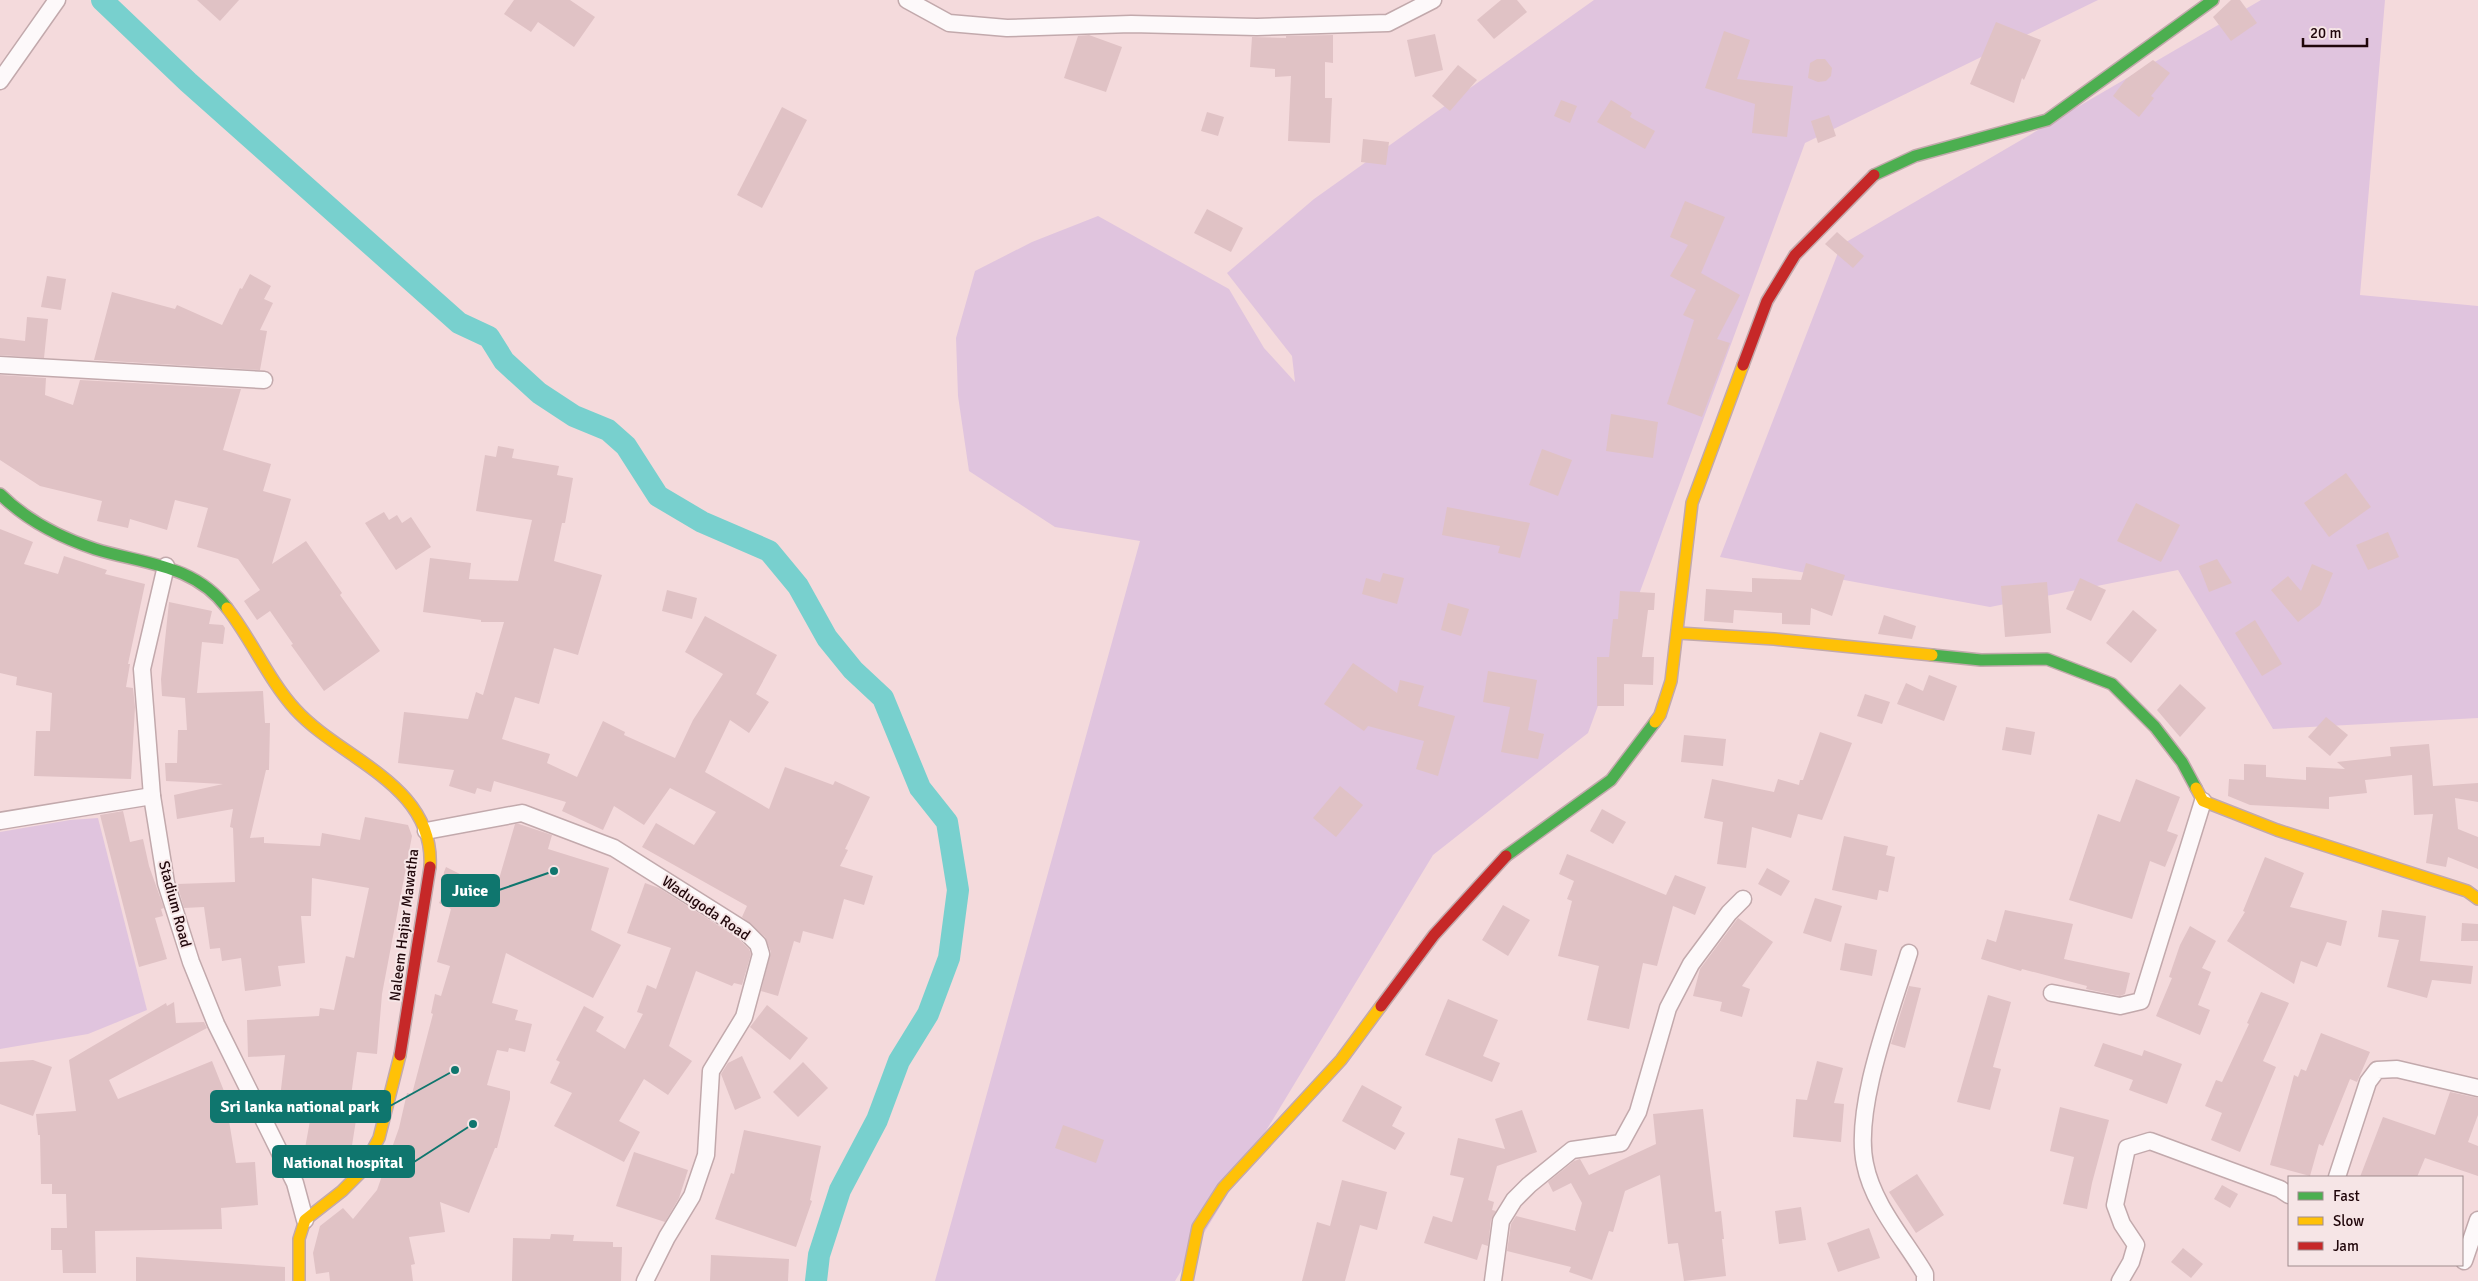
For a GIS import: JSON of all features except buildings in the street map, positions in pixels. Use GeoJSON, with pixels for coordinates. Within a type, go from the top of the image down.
{"type":"FeatureCollection","features":[{"type":"Feature","properties":{"kind":"street"},"geometry":{"type":"LineString","coordinates":[[0,80],[57,0]]}},
{"type":"Feature","properties":{"kind":"street"},"geometry":{"type":"LineString","coordinates":[[907,0],[949,23],[1007,28],[1132,24],[1257,27],[1388,23],[1433,0]]}},
{"type":"Feature","properties":{"kind":"street"},"geometry":{"type":"LineString","coordinates":[[1187,1281],[1198,1227],[1223,1188],[1341,1060],[1434,935],[1511,850],[1611,780],[1660,715],[1671,681],[1692,503],[1767,301],[1795,254],[1876,173],[1915,156],[2047,120],[2212,0]]}},
{"type":"Feature","properties":{"kind":"street"},"geometry":{"type":"LineString","coordinates":[[0,365],[264,380]]}},
{"type":"Feature","properties":{"kind":"street","name":"Naleem Hajiar Mawatha"},"geometry":{"type":"LineString","coordinates":[[0,494],[29,518],[62,537],[166,566],[195,578],[215,596],[250,641],[294,709],[313,725],[375,768],[408,801],[426,831],[432,854],[413,984],[400,1059],[379,1138],[360,1173],[342,1191],[306,1220]]}},
{"type":"Feature","properties":{"kind":"street","name":"Stadium Road"},"geometry":{"type":"LineString","coordinates":[[166,566],[142,669],[152,796],[166,883],[191,962],[216,1024],[295,1183],[306,1220]]}},
{"type":"Feature","properties":{"kind":"street"},"geometry":{"type":"LineString","coordinates":[[1678,633],[1774,639],[1981,660],[2047,659],[2112,684],[2155,727],[2177,755],[2203,801],[2277,830],[2468,891],[2478,899]]}},
{"type":"Feature","properties":{"kind":"street"},"geometry":{"type":"LineString","coordinates":[[0,821],[152,796]]}},
{"type":"Feature","properties":{"kind":"street"},"geometry":{"type":"LineString","coordinates":[[2052,993],[2120,1006],[2141,1001],[2203,801]]}},
{"type":"Feature","properties":{"kind":"street","name":"Wadugoda Road"},"geometry":{"type":"LineString","coordinates":[[426,831],[522,812],[614,848],[744,930],[758,944],[761,954],[744,1016],[711,1071],[706,1155],[695,1188],[645,1281]]}},
{"type":"Feature","properties":{"kind":"street"},"geometry":{"type":"LineString","coordinates":[[1493,1281],[1501,1221],[1514,1200],[1529,1185],[1572,1150],[1622,1143],[1638,1112],[1668,1008],[1691,964],[1743,898]]}},
{"type":"Feature","properties":{"kind":"street"},"geometry":{"type":"LineString","coordinates":[[1909,953],[1875,1062],[1862,1128],[1865,1165],[1876,1195],[1925,1274],[1925,1281]]}},
{"type":"Feature","properties":{"kind":"street"},"geometry":{"type":"LineString","coordinates":[[2337,1176],[2368,1082],[2377,1070],[2397,1069],[2478,1088]]}},
{"type":"Feature","properties":{"kind":"street"},"geometry":{"type":"LineString","coordinates":[[2120,1281],[2131,1262],[2136,1245],[2122,1224],[2115,1205],[2127,1148],[2150,1141],[2280,1189],[2288,1194]]}},
{"type":"Feature","properties":{"kind":"street"},"geometry":{"type":"LineString","coordinates":[[299,1281],[299,1239],[306,1220]]}},
{"type":"Feature","properties":{"kind":"street"},"geometry":{"type":"LineString","coordinates":[[2464,1260],[2478,1220]]}},
{"type":"Feature","properties":{"kind":"shaded area"},"geometry":{"type":"Polygon","coordinates":[[[1594,0],[2098,0],[1805,143],[1588,733],[1433,855],[1175,1281],[935,1281],[1140,541],[1055,527],[969,471],[958,396],[956,338],[975,271],[1032,242],[1098,216],[1229,289],[1264,348],[1295,382],[1292,356],[1227,273],[1314,199],[1594,0]]]}},
{"type":"Feature","properties":{"kind":"shaded area"},"geometry":{"type":"Polygon","coordinates":[[[2261,0],[2385,0],[2360,295],[2478,306],[2478,718],[2273,729],[2178,570],[1990,607],[1720,557],[1841,245],[2261,0]]]}},
{"type":"Feature","properties":{"kind":"shaded area"},"geometry":{"type":"Polygon","coordinates":[[[98,818],[147,1010],[88,1034],[0,1049],[0,832],[70,820],[98,818]]]}},
{"type":"Feature","properties":{"kind":"waterway"},"geometry":{"type":"LineString","coordinates":[[102,0],[188,82],[459,323],[489,337],[504,361],[539,393],[574,416],[608,430],[626,446],[658,496],[702,522],[769,551],[798,586],[827,638],[853,670],[883,698],[920,788],[947,822],[958,890],[949,958],[928,1014],[899,1061],[877,1120],[840,1190],[819,1255],[816,1281]]}},
{"type":"Feature","properties":{"kind":"traffic: fast"},"geometry":{"type":"LineString","coordinates":[[1874,175],[1915,156],[2047,120],[2213,0]]}},
{"type":"Feature","properties":{"kind":"traffic: fast"},"geometry":{"type":"LineString","coordinates":[[0,494],[32,520],[69,539],[95,549],[167,568],[199,582],[214,593],[227,608]]}},
{"type":"Feature","properties":{"kind":"traffic: fast"},"geometry":{"type":"LineString","coordinates":[[1932,655],[1981,660],[2047,659],[2112,684],[2155,727],[2182,762],[2196,788]]}},
{"type":"Feature","properties":{"kind":"traffic: fast"},"geometry":{"type":"LineString","coordinates":[[1506,856],[1611,780],[1655,722]]}},
{"type":"Feature","properties":{"kind":"traffic: slow"},"geometry":{"type":"LineString","coordinates":[[1655,722],[1660,715],[1671,681],[1692,503],[1743,365]]}},
{"type":"Feature","properties":{"kind":"traffic: slow"},"geometry":{"type":"LineString","coordinates":[[227,608],[276,685],[295,709],[314,727],[382,776],[402,794],[417,814],[428,838],[430,867]]}},
{"type":"Feature","properties":{"kind":"traffic: slow"},"geometry":{"type":"LineString","coordinates":[[1678,633],[1774,639],[1932,655]]}},
{"type":"Feature","properties":{"kind":"traffic: slow"},"geometry":{"type":"LineString","coordinates":[[2196,788],[2203,801],[2277,830],[2467,891],[2478,899]]}},
{"type":"Feature","properties":{"kind":"traffic: slow"},"geometry":{"type":"LineString","coordinates":[[1187,1281],[1198,1227],[1223,1188],[1341,1060],[1381,1006]]}},
{"type":"Feature","properties":{"kind":"traffic: slow"},"geometry":{"type":"LineString","coordinates":[[299,1281],[299,1239],[305,1220],[342,1191],[360,1173],[379,1138],[400,1055]]}},
{"type":"Feature","properties":{"kind":"traffic: jam"},"geometry":{"type":"LineString","coordinates":[[1743,365],[1767,301],[1795,255],[1874,175]]}},
{"type":"Feature","properties":{"kind":"traffic: jam"},"geometry":{"type":"LineString","coordinates":[[1381,1006],[1434,935],[1506,856]]}},
{"type":"Feature","properties":{"kind":"traffic: jam"},"geometry":{"type":"LineString","coordinates":[[400,1055],[430,867]]}},
{"type":"Feature","properties":{"kind":"place","name":"Juice"},"geometry":{"type":"Point","coordinates":[554,871]}},
{"type":"Feature","properties":{"kind":"place","name":"Sri lanka national park"},"geometry":{"type":"Point","coordinates":[455,1070]}},
{"type":"Feature","properties":{"kind":"place","name":"National hospital"},"geometry":{"type":"Point","coordinates":[473,1124]}}]}
